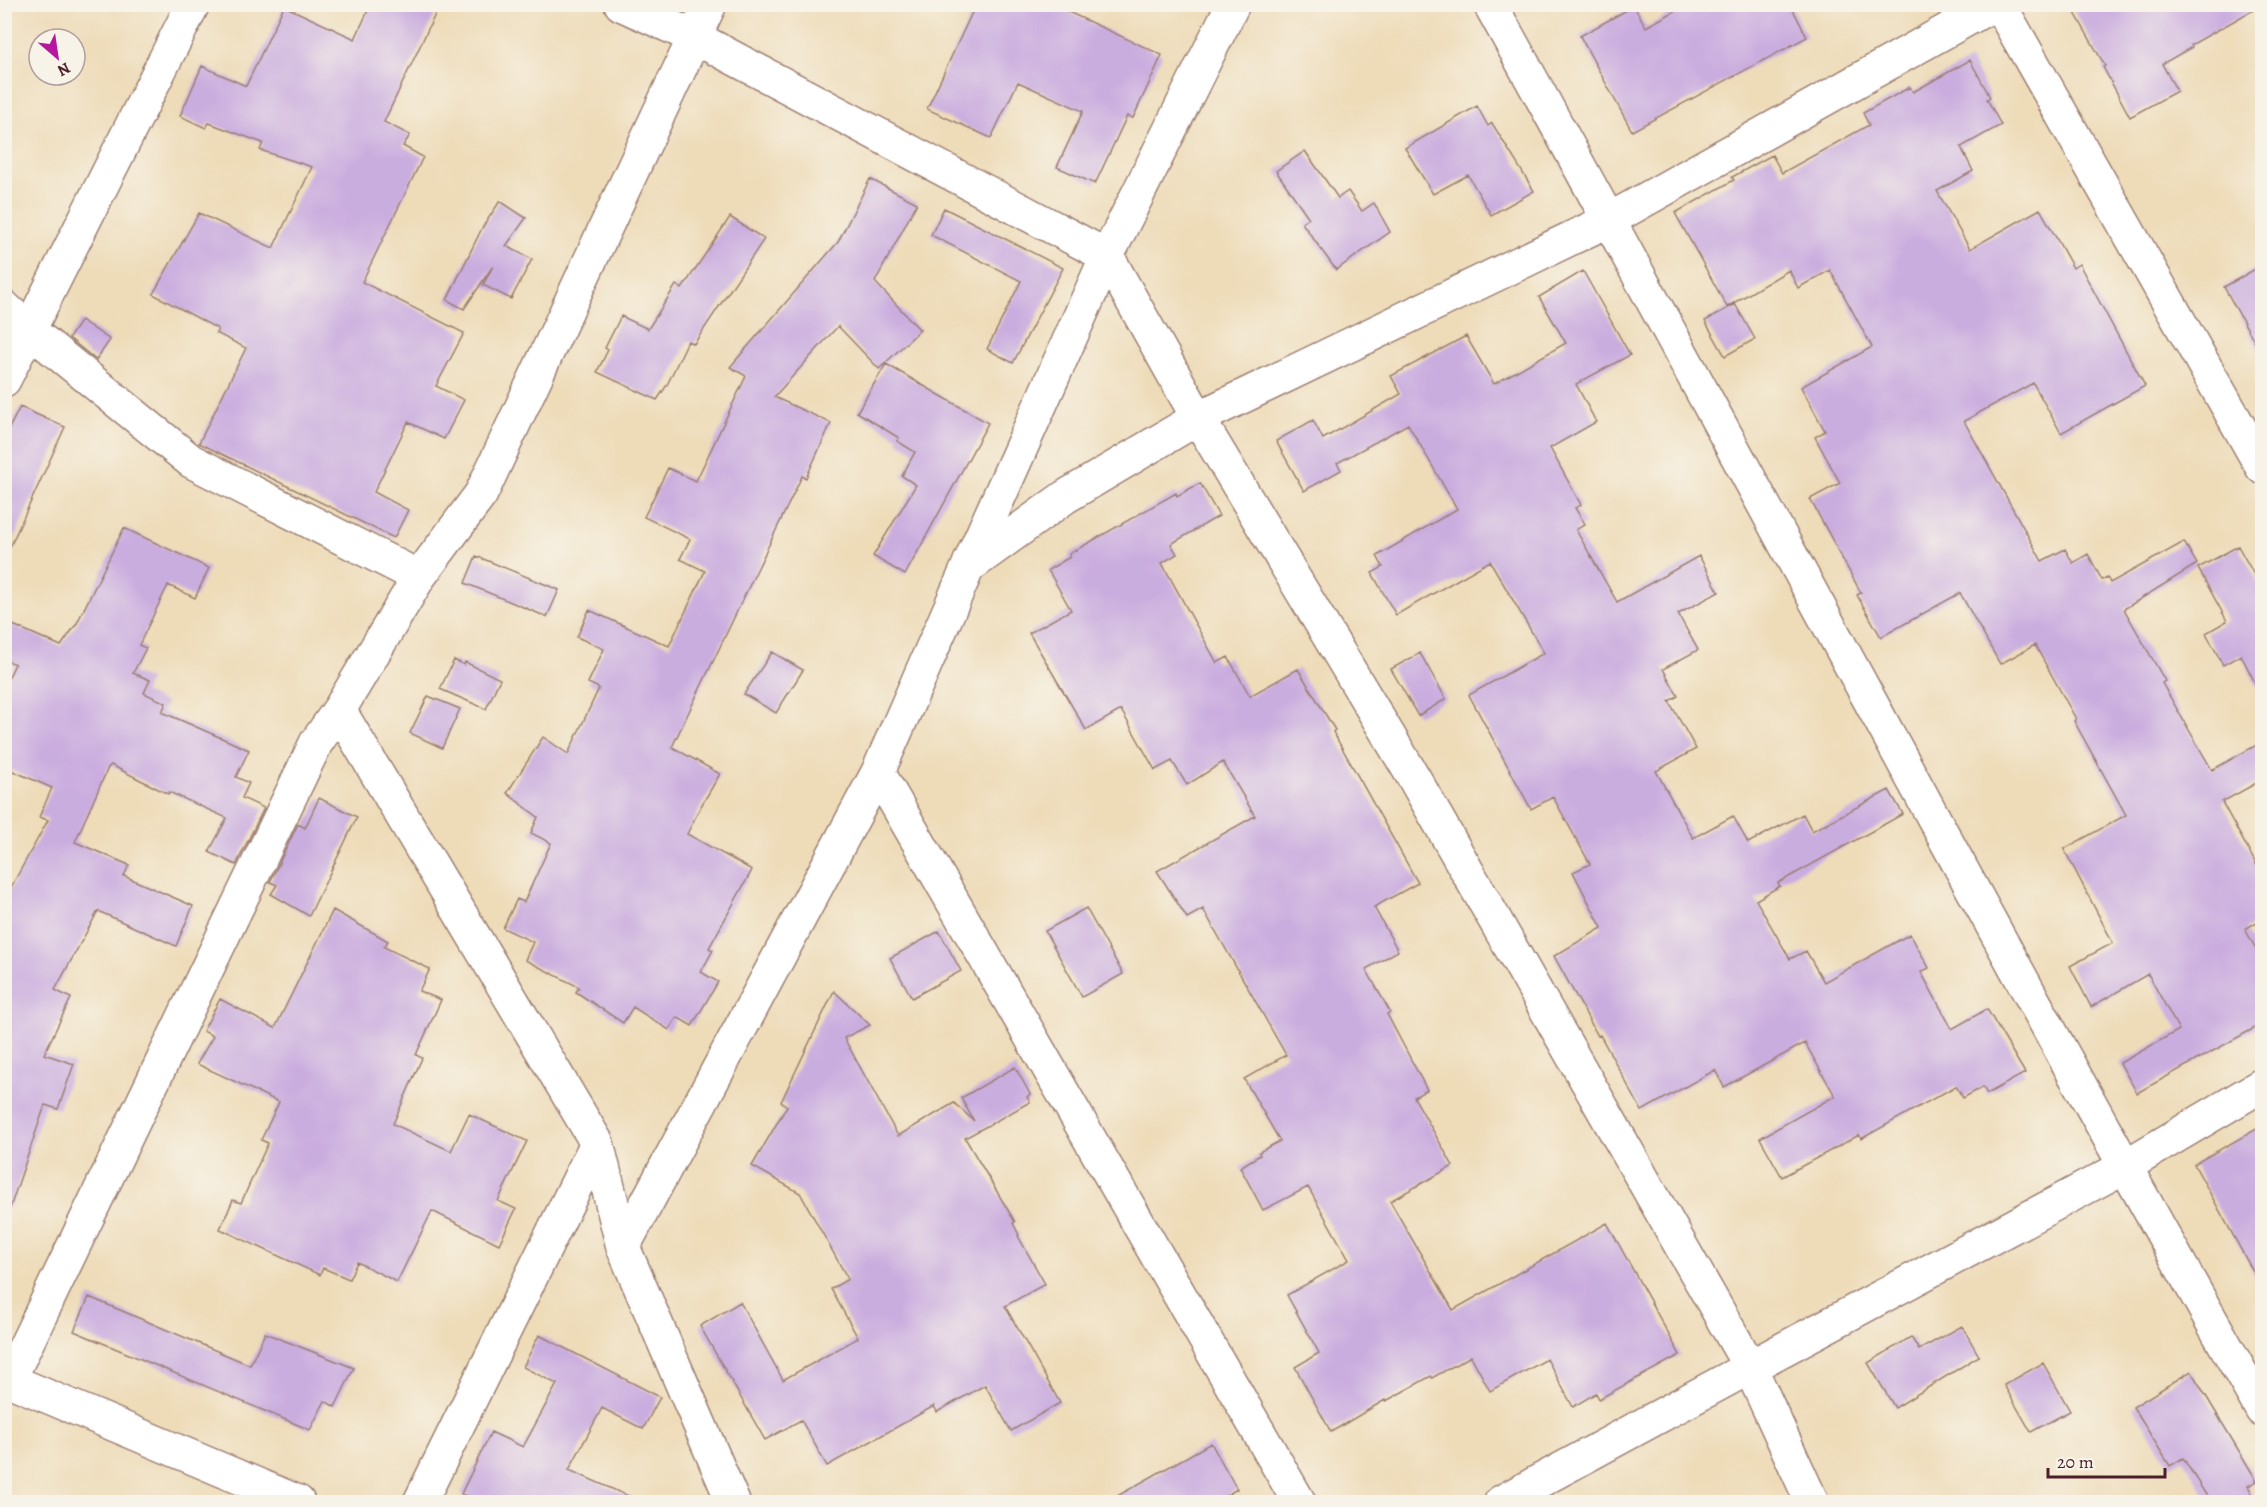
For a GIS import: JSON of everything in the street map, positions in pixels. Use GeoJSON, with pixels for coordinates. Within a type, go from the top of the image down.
{"type":"FeatureCollection","features":[{"type":"Feature","properties":{"kind":"street"},"geometry":{"type":"LineString","coordinates":[[4,381],[193,4]]}},
{"type":"Feature","properties":{"kind":"street"},"geometry":{"type":"LineString","coordinates":[[621,4],[694,37],[1107,256],[1198,418],[1414,778],[1750,1367],[1812,1503]]}},
{"type":"Feature","properties":{"kind":"street"},"geometry":{"type":"LineString","coordinates":[[280,1499],[7,1379],[316,743],[339,710],[419,577],[481,494],[710,4]]}},
{"type":"Feature","properties":{"kind":"street"},"geometry":{"type":"LineString","coordinates":[[623,1247],[878,772],[1107,256],[1233,4]]}},
{"type":"Feature","properties":{"kind":"street"},"geometry":{"type":"LineString","coordinates":[[1490,4],[1610,220],[2124,1167],[2262,1410]]}},
{"type":"Feature","properties":{"kind":"street"},"geometry":{"type":"LineString","coordinates":[[968,567],[1065,497],[1198,418],[1610,220],[1994,4]]}},
{"type":"Feature","properties":{"kind":"street"},"geometry":{"type":"LineString","coordinates":[[1999,4],[2262,467]]}},
{"type":"Feature","properties":{"kind":"street"},"geometry":{"type":"LineString","coordinates":[[4,307],[29,330],[191,461],[419,577]]}},
{"type":"Feature","properties":{"kind":"street"},"geometry":{"type":"LineString","coordinates":[[339,710],[597,1143],[623,1247],[733,1503]]}},
{"type":"Feature","properties":{"kind":"street"},"geometry":{"type":"LineString","coordinates":[[878,772],[1299,1503]]}},
{"type":"Feature","properties":{"kind":"street"},"geometry":{"type":"LineString","coordinates":[[1501,1503],[2124,1167],[2262,1085]]}},
{"type":"Feature","properties":{"kind":"street"},"geometry":{"type":"LineString","coordinates":[[420,1503],[597,1143]]}},
{"type":"Feature","properties":{"kind":"building"},"geometry":{"type":"Polygon","coordinates":[[[371,4],[440,4],[384,122],[410,135],[403,146],[423,157],[362,282],[464,333],[436,386],[464,400],[444,439],[408,422],[374,492],[408,510],[394,538],[199,443],[246,348],[216,333],[218,329],[153,294],[199,213],[273,248],[312,167],[260,150],[263,143],[209,123],[206,128],[180,116],[202,66],[246,86],[284,6],[355,39],[371,4]]]}},
{"type":"Feature","properties":{"kind":"building"},"geometry":{"type":"Polygon","coordinates":[[[976,4],[1051,4],[1162,55],[1133,118],[1127,116],[1095,184],[1057,167],[1083,111],[1018,82],[991,138],[927,109],[976,4]]]}},
{"type":"Feature","properties":{"kind":"building"},"geometry":{"type":"Polygon","coordinates":[[[1688,4],[1790,4],[1807,37],[1632,131],[1580,36],[1634,6],[1646,27],[1688,4]]]}},
{"type":"Feature","properties":{"kind":"building"},"geometry":{"type":"Polygon","coordinates":[[[2070,4],[2262,5],[2162,64],[2177,91],[2130,117],[2103,67],[2105,66],[2070,4]]]}},
{"type":"Feature","properties":{"kind":"building"},"geometry":{"type":"Polygon","coordinates":[[[1970,60],[1990,97],[1987,99],[2001,125],[1961,147],[1973,171],[1937,191],[1970,249],[2040,209],[2073,268],[2079,264],[2145,386],[2061,433],[2033,383],[1964,421],[2042,561],[2065,549],[2073,563],[2088,554],[2102,580],[2107,577],[2110,583],[2184,542],[2197,564],[2124,609],[2165,681],[2162,683],[2212,770],[2262,742],[2262,780],[2222,802],[2262,875],[2262,919],[2245,929],[2262,960],[2262,1024],[2137,1093],[2120,1063],[2179,1030],[2148,974],[2091,1007],[2070,966],[2113,943],[2064,849],[2126,815],[2074,721],[2076,719],[2035,645],[2000,664],[1960,593],[1881,637],[1857,595],[1861,593],[1810,499],[1840,483],[1815,437],[1825,431],[1801,387],[1872,347],[1830,270],[1798,288],[1789,270],[1727,307],[1675,213],[1734,180],[1732,177],[1772,155],[1782,173],[1869,125],[1863,113],[1910,87],[1913,92],[1970,60]]]}},
{"type":"Feature","properties":{"kind":"building"},"geometry":{"type":"Polygon","coordinates":[[[1477,106],[1488,126],[1492,123],[1534,191],[1491,215],[1468,175],[1433,194],[1405,148],[1477,106]]]}},
{"type":"Feature","properties":{"kind":"building"},"geometry":{"type":"Polygon","coordinates":[[[1305,151],[1338,198],[1348,191],[1362,211],[1374,203],[1390,232],[1336,270],[1302,223],[1309,218],[1276,171],[1305,151]]]}},
{"type":"Feature","properties":{"kind":"building"},"geometry":{"type":"Polygon","coordinates":[[[870,179],[917,203],[875,282],[920,330],[879,369],[838,326],[774,397],[831,423],[806,478],[802,476],[672,747],[720,774],[687,834],[752,870],[709,948],[713,950],[701,972],[718,982],[692,1026],[677,1017],[669,1030],[633,1007],[623,1023],[576,992],[579,987],[525,960],[533,942],[503,928],[517,899],[524,902],[551,843],[531,833],[538,817],[507,793],[543,737],[568,754],[599,688],[588,683],[604,649],[577,637],[589,610],[669,646],[705,571],[680,559],[690,539],[644,517],[668,468],[696,481],[746,376],[730,367],[838,242],[870,179]]]}},
{"type":"Feature","properties":{"kind":"building"},"geometry":{"type":"Polygon","coordinates":[[[500,201],[526,218],[506,246],[532,259],[511,299],[483,285],[493,266],[464,309],[447,300],[482,228],[500,201]]]}},
{"type":"Feature","properties":{"kind":"building"},"geometry":{"type":"Polygon","coordinates":[[[944,208],[1063,268],[1013,363],[987,349],[1021,281],[931,235],[944,208]]]}},
{"type":"Feature","properties":{"kind":"building"},"geometry":{"type":"Polygon","coordinates":[[[730,217],[764,239],[694,344],[688,341],[667,385],[657,400],[597,372],[608,350],[605,348],[621,316],[648,329],[676,285],[682,289],[730,217]]]}},
{"type":"Feature","properties":{"kind":"building"},"geometry":{"type":"Polygon","coordinates":[[[2262,265],[2262,355],[2224,287],[2262,265]]]}},
{"type":"Feature","properties":{"kind":"building"},"geometry":{"type":"Polygon","coordinates":[[[1583,271],[1630,355],[1576,384],[1596,422],[1550,448],[1581,505],[1575,508],[1585,524],[1576,530],[1617,602],[1699,556],[1719,592],[1678,614],[1698,650],[1663,669],[1678,696],[1669,701],[1696,749],[1656,771],[1693,838],[1733,816],[1748,843],[1803,814],[1812,831],[1889,790],[1903,814],[1778,883],[1780,886],[1756,900],[1790,959],[1806,951],[1824,982],[1910,934],[1929,968],[1921,972],[1952,1029],[1987,1009],[2025,1073],[1987,1094],[1983,1087],[1963,1098],[1956,1086],[1861,1139],[1859,1135],[1782,1177],[1760,1138],[1835,1096],[1805,1043],[1724,1087],[1715,1070],[1642,1111],[1554,956],[1602,928],[1573,872],[1590,864],[1553,797],[1531,809],[1469,695],[1544,653],[1490,561],[1396,615],[1372,573],[1383,567],[1377,556],[1457,509],[1408,424],[1337,463],[1341,470],[1304,491],[1276,441],[1313,420],[1323,439],[1401,394],[1391,376],[1466,336],[1494,384],[1566,343],[1539,297],[1583,271]]]}},
{"type":"Feature","properties":{"kind":"building"},"geometry":{"type":"Polygon","coordinates":[[[1735,304],[1755,339],[1725,356],[1705,321],[1735,304]]]}},
{"type":"Feature","properties":{"kind":"building"},"geometry":{"type":"Polygon","coordinates":[[[81,320],[110,340],[96,360],[69,338],[81,320]]]}},
{"type":"Feature","properties":{"kind":"building"},"geometry":{"type":"Polygon","coordinates":[[[886,364],[988,423],[905,575],[873,556],[916,485],[902,476],[915,452],[897,441],[899,438],[857,412],[886,364]]]}},
{"type":"Feature","properties":{"kind":"building"},"geometry":{"type":"Polygon","coordinates":[[[20,407],[65,427],[4,560],[4,438],[20,407]]]}},
{"type":"Feature","properties":{"kind":"building"},"geometry":{"type":"Polygon","coordinates":[[[1200,483],[1219,516],[1171,544],[1177,554],[1162,563],[1217,663],[1228,657],[1250,696],[1298,669],[1335,730],[1333,732],[1418,883],[1374,907],[1398,951],[1366,969],[1390,1012],[1387,1014],[1427,1090],[1414,1097],[1453,1166],[1390,1201],[1453,1310],[1607,1223],[1680,1355],[1599,1399],[1596,1393],[1573,1407],[1547,1359],[1490,1391],[1471,1356],[1432,1378],[1431,1376],[1385,1400],[1331,1432],[1295,1367],[1319,1353],[1287,1295],[1349,1260],[1308,1187],[1263,1210],[1240,1167],[1260,1155],[1259,1152],[1280,1141],[1244,1079],[1286,1055],[1203,909],[1187,918],[1157,871],[1255,816],[1223,762],[1187,785],[1172,761],[1155,770],[1121,710],[1086,730],[1029,633],[1071,610],[1048,570],[1070,557],[1069,554],[1176,493],[1177,496],[1200,483]]]}},
{"type":"Feature","properties":{"kind":"building"},"geometry":{"type":"Polygon","coordinates":[[[124,528],[209,568],[195,598],[168,585],[139,645],[146,648],[133,673],[150,680],[144,693],[166,703],[162,712],[249,750],[236,777],[249,783],[242,798],[264,808],[236,865],[209,852],[227,818],[169,792],[168,794],[111,765],[108,768],[75,842],[129,865],[124,876],[193,906],[176,946],[98,911],[55,990],[71,998],[44,1054],[74,1064],[58,1109],[45,1105],[10,1208],[4,1207],[4,900],[48,820],[39,817],[52,788],[4,767],[4,687],[15,664],[4,659],[4,621],[61,646],[77,623],[124,528]]]}},
{"type":"Feature","properties":{"kind":"building"},"geometry":{"type":"Polygon","coordinates":[[[2238,546],[2262,589],[2262,697],[2241,655],[2223,665],[2206,633],[2227,621],[2198,568],[2238,546]]]}},
{"type":"Feature","properties":{"kind":"building"},"geometry":{"type":"Polygon","coordinates":[[[476,556],[559,590],[547,617],[465,583],[476,556]]]}},
{"type":"Feature","properties":{"kind":"building"},"geometry":{"type":"Polygon","coordinates":[[[772,652],[803,670],[776,713],[744,694],[772,652]]]}},
{"type":"Feature","properties":{"kind":"building"},"geometry":{"type":"Polygon","coordinates":[[[1420,653],[1446,699],[1418,716],[1391,669],[1420,653]]]}},
{"type":"Feature","properties":{"kind":"building"},"geometry":{"type":"Polygon","coordinates":[[[454,660],[464,665],[465,662],[500,679],[486,709],[440,689],[454,660]]]}},
{"type":"Feature","properties":{"kind":"building"},"geometry":{"type":"Polygon","coordinates":[[[428,696],[460,709],[442,748],[410,733],[428,696]]]}},
{"type":"Feature","properties":{"kind":"building"},"geometry":{"type":"Polygon","coordinates":[[[319,798],[357,817],[309,916],[271,894],[277,885],[270,882],[298,824],[305,828],[319,798]]]}},
{"type":"Feature","properties":{"kind":"building"},"geometry":{"type":"Polygon","coordinates":[[[1086,908],[1123,974],[1082,997],[1045,931],[1086,908]]]}},
{"type":"Feature","properties":{"kind":"building"},"geometry":{"type":"Polygon","coordinates":[[[333,910],[388,941],[384,947],[430,969],[419,991],[441,1000],[416,1055],[422,1058],[393,1124],[451,1151],[469,1114],[527,1141],[498,1201],[516,1209],[499,1244],[432,1211],[397,1282],[357,1262],[349,1279],[323,1268],[320,1275],[220,1229],[233,1200],[241,1203],[268,1143],[261,1140],[279,1102],[197,1064],[213,1036],[203,1031],[220,999],[275,1028],[333,910]]]}},
{"type":"Feature","properties":{"kind":"building"},"geometry":{"type":"Polygon","coordinates":[[[939,931],[961,971],[912,998],[890,958],[939,931]]]}},
{"type":"Feature","properties":{"kind":"building"},"geometry":{"type":"Polygon","coordinates":[[[834,991],[870,1025],[844,1038],[898,1136],[954,1103],[974,1121],[961,1098],[1015,1067],[1030,1094],[1027,1097],[1030,1102],[965,1138],[1015,1222],[1013,1223],[1018,1236],[1045,1284],[1005,1306],[1060,1403],[1011,1431],[985,1385],[937,1412],[934,1406],[827,1466],[801,1420],[765,1440],[700,1326],[740,1302],[783,1380],[858,1338],[831,1289],[848,1279],[800,1193],[752,1166],[787,1106],[781,1102],[834,991]]]}},
{"type":"Feature","properties":{"kind":"building"},"geometry":{"type":"Polygon","coordinates":[[[2262,1126],[2262,1288],[2194,1164],[2262,1126]]]}},
{"type":"Feature","properties":{"kind":"building"},"geometry":{"type":"Polygon","coordinates":[[[89,1297],[250,1365],[265,1333],[354,1368],[335,1407],[325,1401],[310,1430],[74,1331],[89,1297]]]}},
{"type":"Feature","properties":{"kind":"building"},"geometry":{"type":"Polygon","coordinates":[[[1962,1326],[1979,1356],[1895,1408],[1868,1363],[1911,1337],[1919,1350],[1962,1326]]]}},
{"type":"Feature","properties":{"kind":"building"},"geometry":{"type":"Polygon","coordinates":[[[539,1335],[660,1397],[643,1429],[602,1408],[569,1470],[644,1503],[480,1503],[461,1494],[491,1432],[523,1447],[557,1384],[523,1367],[539,1335]]]}},
{"type":"Feature","properties":{"kind":"building"},"geometry":{"type":"Polygon","coordinates":[[[2043,1363],[2070,1411],[2031,1432],[2004,1385],[2043,1363]]]}},
{"type":"Feature","properties":{"kind":"building"},"geometry":{"type":"Polygon","coordinates":[[[2191,1371],[2257,1481],[2248,1486],[2257,1503],[2211,1503],[2183,1458],[2170,1466],[2133,1407],[2191,1371]]]}},
{"type":"Feature","properties":{"kind":"building"},"geometry":{"type":"Polygon","coordinates":[[[1211,1443],[1237,1489],[1214,1503],[1105,1503],[1211,1443]]]}}]}
